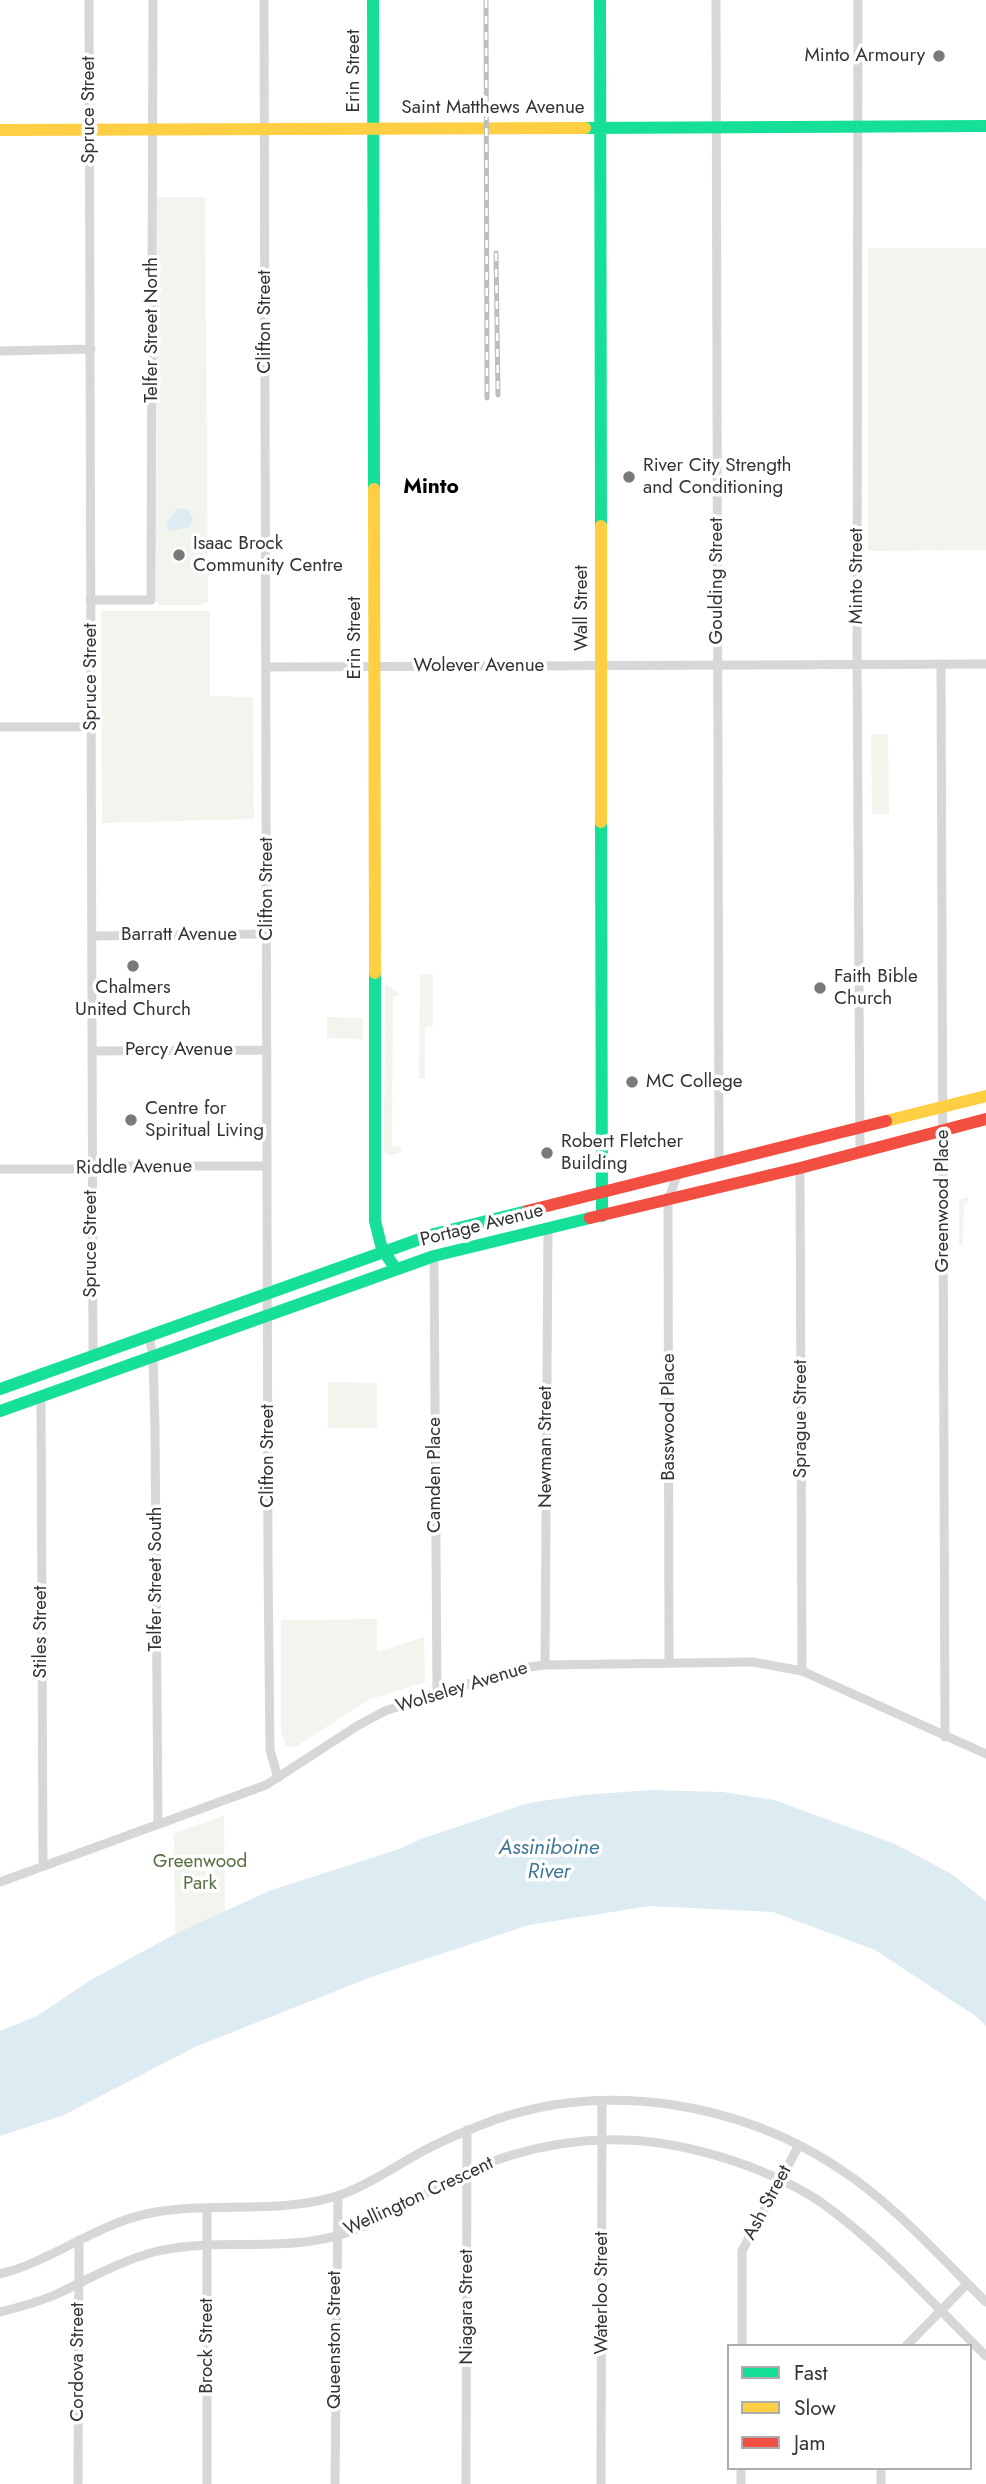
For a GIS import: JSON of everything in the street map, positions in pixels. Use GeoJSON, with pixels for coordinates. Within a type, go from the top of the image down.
{"type":"FeatureCollection","features":[{"type":"Feature","properties":{"kind":"main road","name":"Erin Street"},"geometry":{"type":"LineString","coordinates":[[373,0],[375,1186],[376,1239],[382,1253]]}},
{"type":"Feature","properties":{"kind":"main road","name":"Wall Street"},"geometry":{"type":"LineString","coordinates":[[600,0],[602,1216]]}},
{"type":"Feature","properties":{"kind":"main road","name":"Saint Matthews Avenue"},"geometry":{"type":"LineString","coordinates":[[0,130],[986,126]]}},
{"type":"Feature","properties":{"kind":"main road","name":"Portage Avenue"},"geometry":{"type":"LineString","coordinates":[[0,1389],[434,1234],[986,1096]]}},
{"type":"Feature","properties":{"kind":"main road","name":"Portage Avenue"},"geometry":{"type":"LineString","coordinates":[[0,1411],[434,1256],[800,1168],[986,1119]]}},
{"type":"Feature","properties":{"kind":"main road"},"geometry":{"type":"LineString","coordinates":[[382,1253],[396,1269]]}},
{"type":"Feature","properties":{"kind":"street","name":"Spruce Street"},"geometry":{"type":"LineString","coordinates":[[89,0],[93,1354]]}},
{"type":"Feature","properties":{"kind":"street","name":"Telfer Street North"},"geometry":{"type":"LineString","coordinates":[[90,600],[151,600],[153,0]]}},
{"type":"Feature","properties":{"kind":"street","name":"Clifton Street"},"geometry":{"type":"LineString","coordinates":[[264,0],[270,1750],[278,1778]]}},
{"type":"Feature","properties":{"kind":"street","name":"Goulding Street"},"geometry":{"type":"LineString","coordinates":[[716,0],[719,1163]]}},
{"type":"Feature","properties":{"kind":"street","name":"Minto Street"},"geometry":{"type":"LineString","coordinates":[[858,0],[857,664],[860,1152]]}},
{"type":"Feature","properties":{"kind":"street"},"geometry":{"type":"LineString","coordinates":[[0,351],[91,349]]}},
{"type":"Feature","properties":{"kind":"street","name":"Greenwood Place"},"geometry":{"type":"LineString","coordinates":[[941,664],[945,1737]]}},
{"type":"Feature","properties":{"kind":"street","name":"Wolever Avenue"},"geometry":{"type":"LineString","coordinates":[[267,667],[986,664]]}},
{"type":"Feature","properties":{"kind":"street"},"geometry":{"type":"LineString","coordinates":[[0,727],[91,727]]}},
{"type":"Feature","properties":{"kind":"street","name":"Barratt Avenue"},"geometry":{"type":"LineString","coordinates":[[92,936],[267,934]]}},
{"type":"Feature","properties":{"kind":"street","name":"Percy Avenue"},"geometry":{"type":"LineString","coordinates":[[92,1051],[267,1050]]}},
{"type":"Feature","properties":{"kind":"street","name":"Riddle Avenue"},"geometry":{"type":"LineString","coordinates":[[0,1169],[267,1166]]}},
{"type":"Feature","properties":{"kind":"street","name":"Sprague Street"},"geometry":{"type":"LineString","coordinates":[[800,1168],[802,1671]]}},
{"type":"Feature","properties":{"kind":"street","name":"Basswood Place"},"geometry":{"type":"LineString","coordinates":[[669,1663],[668,1200],[678,1173]]}},
{"type":"Feature","properties":{"kind":"street","name":"Newman Street"},"geometry":{"type":"LineString","coordinates":[[545,1665],[548,1229]]}},
{"type":"Feature","properties":{"kind":"street","name":"Camden Place"},"geometry":{"type":"LineString","coordinates":[[434,1256],[437,1693]]}},
{"type":"Feature","properties":{"kind":"street","name":"Telfer Street South"},"geometry":{"type":"LineString","coordinates":[[149,1335],[153,1357],[158,1824]]}},
{"type":"Feature","properties":{"kind":"street","name":"Stiles Street"},"geometry":{"type":"LineString","coordinates":[[41,1397],[43,1866]]}},
{"type":"Feature","properties":{"kind":"street","name":"Wolseley Avenue"},"geometry":{"type":"LineString","coordinates":[[0,1882],[267,1785],[375,1716],[514,1669],[545,1665],[753,1662],[802,1671],[986,1754]]}},
{"type":"Feature","properties":{"kind":"street","name":"Wellington Crescent"},"geometry":{"type":"LineString","coordinates":[[0,2274],[29,2266],[108,2226],[138,2216],[207,2208],[291,2205],[338,2196],[427,2149],[500,2118],[535,2110],[637,2101],[720,2114],[778,2135],[837,2166],[882,2200],[986,2302]]}},
{"type":"Feature","properties":{"kind":"street","name":"Waterloo Street"},"geometry":{"type":"LineString","coordinates":[[601,2484],[602,2102]]}},
{"type":"Feature","properties":{"kind":"street","name":"Niagara Street"},"geometry":{"type":"LineString","coordinates":[[466,2484],[467,2130]]}},
{"type":"Feature","properties":{"kind":"street","name":"Wellington Crescent"},"geometry":{"type":"LineString","coordinates":[[0,2312],[23,2307],[132,2259],[168,2249],[278,2244],[335,2236],[376,2222],[468,2171],[535,2149],[602,2138],[659,2141],[713,2153],[780,2178],[820,2202],[858,2232],[986,2356]]}},
{"type":"Feature","properties":{"kind":"street","name":"Ash Street"},"geometry":{"type":"LineString","coordinates":[[742,2344],[742,2251],[799,2145]]}},
{"type":"Feature","properties":{"kind":"street","name":"Queenston Street"},"geometry":{"type":"LineString","coordinates":[[335,2484],[335,2236],[338,2196]]}},
{"type":"Feature","properties":{"kind":"street","name":"Brock Street"},"geometry":{"type":"LineString","coordinates":[[207,2208],[207,2484]]}},
{"type":"Feature","properties":{"kind":"street","name":"Cordova Street"},"geometry":{"type":"LineString","coordinates":[[78,2484],[79,2240]]}},
{"type":"Feature","properties":{"kind":"street"},"geometry":{"type":"LineString","coordinates":[[908,2344],[967,2284]]}},
{"type":"Feature","properties":{"kind":"green space"},"geometry":{"type":"Polygon","coordinates":[[[157,197],[205,197],[208,602],[198,605],[159,605],[156,600],[157,197]]]}},
{"type":"Feature","properties":{"kind":"green space"},"geometry":{"type":"Polygon","coordinates":[[[868,248],[986,248],[986,550],[868,551],[868,248]]]}},
{"type":"Feature","properties":{"kind":"green space"},"geometry":{"type":"Polygon","coordinates":[[[101,611],[210,611],[210,696],[253,697],[254,819],[102,823],[101,611]]]}},
{"type":"Feature","properties":{"kind":"green space"},"geometry":{"type":"Polygon","coordinates":[[[871,734],[888,734],[889,814],[872,814],[871,734]]]}},
{"type":"Feature","properties":{"kind":"green space"},"geometry":{"type":"Polygon","coordinates":[[[433,974],[433,1026],[425,1027],[425,1079],[419,1079],[420,975],[433,974]]]}},
{"type":"Feature","properties":{"kind":"green space"},"geometry":{"type":"Polygon","coordinates":[[[385,983],[400,995],[393,996],[392,1146],[401,1147],[401,1152],[389,1156],[384,1152],[385,983]]]}},
{"type":"Feature","properties":{"kind":"green space"},"geometry":{"type":"Polygon","coordinates":[[[327,1017],[363,1018],[363,1039],[327,1038],[327,1017]]]}},
{"type":"Feature","properties":{"kind":"green space"},"geometry":{"type":"Polygon","coordinates":[[[968,1197],[968,1202],[964,1205],[962,1252],[962,1245],[959,1245],[959,1200],[968,1197]]]}},
{"type":"Feature","properties":{"kind":"green space"},"geometry":{"type":"Polygon","coordinates":[[[328,1382],[377,1383],[377,1428],[328,1428],[328,1382]]]}},
{"type":"Feature","properties":{"kind":"green space"},"geometry":{"type":"Polygon","coordinates":[[[377,1619],[377,1652],[424,1637],[425,1682],[368,1700],[297,1746],[285,1745],[281,1731],[281,1620],[377,1619]]]}},
{"type":"Feature","properties":{"kind":"green space","name":"Greenwood Park"},"geometry":{"type":"Polygon","coordinates":[[[224,1815],[225,1912],[175,1934],[174,1834],[224,1815]]]}},
{"type":"Feature","properties":{"kind":"water"},"geometry":{"type":"Polygon","coordinates":[[[178,508],[189,510],[193,521],[188,527],[168,530],[167,522],[178,508]]]}},
{"type":"Feature","properties":{"kind":"water","name":"Assiniboine River"},"geometry":{"type":"Polygon","coordinates":[[[650,1790],[723,1792],[774,1800],[895,1844],[950,1873],[986,1901],[986,2026],[977,2017],[875,1950],[773,1912],[650,1906],[529,1925],[371,1977],[195,2047],[64,2115],[0,2136],[0,2031],[37,2016],[89,1981],[175,1934],[269,1891],[528,1803],[650,1790]]]}},
{"type":"Feature","properties":{"kind":"railway"},"geometry":{"type":"LineString","coordinates":[[486,0],[487,398]]}},
{"type":"Feature","properties":{"kind":"railway"},"geometry":{"type":"LineString","coordinates":[[496,253],[498,395]]}},
{"type":"Feature","properties":{"kind":"traffic: fast"},"geometry":{"type":"LineString","coordinates":[[373,0],[374,489]]}},
{"type":"Feature","properties":{"kind":"traffic: fast"},"geometry":{"type":"LineString","coordinates":[[600,0],[601,526]]}},
{"type":"Feature","properties":{"kind":"traffic: fast"},"geometry":{"type":"LineString","coordinates":[[585,128],[986,126]]}},
{"type":"Feature","properties":{"kind":"traffic: fast"},"geometry":{"type":"LineString","coordinates":[[601,822],[602,1216]]}},
{"type":"Feature","properties":{"kind":"traffic: fast"},"geometry":{"type":"LineString","coordinates":[[375,973],[375,1221],[382,1249],[396,1269]]}},
{"type":"Feature","properties":{"kind":"traffic: fast"},"geometry":{"type":"LineString","coordinates":[[0,1389],[434,1234],[527,1211]]}},
{"type":"Feature","properties":{"kind":"traffic: fast"},"geometry":{"type":"LineString","coordinates":[[0,1411],[434,1256],[590,1218]]}},
{"type":"Feature","properties":{"kind":"traffic: slow"},"geometry":{"type":"LineString","coordinates":[[0,130],[585,128]]}},
{"type":"Feature","properties":{"kind":"traffic: slow"},"geometry":{"type":"LineString","coordinates":[[374,489],[375,973]]}},
{"type":"Feature","properties":{"kind":"traffic: slow"},"geometry":{"type":"LineString","coordinates":[[601,526],[601,822]]}},
{"type":"Feature","properties":{"kind":"traffic: slow"},"geometry":{"type":"LineString","coordinates":[[886,1121],[986,1096]]}},
{"type":"Feature","properties":{"kind":"traffic: jam"},"geometry":{"type":"LineString","coordinates":[[590,1218],[800,1168],[986,1119]]}},
{"type":"Feature","properties":{"kind":"traffic: jam"},"geometry":{"type":"LineString","coordinates":[[527,1211],[886,1121]]}},
{"type":"Feature","properties":{"kind":"place","name":"Minto Armoury"},"geometry":{"type":"Point","coordinates":[939,56]}},
{"type":"Feature","properties":{"kind":"place","name":"River City Strength and Conditioning"},"geometry":{"type":"Point","coordinates":[629,477]}},
{"type":"Feature","properties":{"kind":"place","name":"Isaac Brock Community Centre"},"geometry":{"type":"Point","coordinates":[179,555]}},
{"type":"Feature","properties":{"kind":"place","name":"Chalmers United Church"},"geometry":{"type":"Point","coordinates":[133,966]}},
{"type":"Feature","properties":{"kind":"place","name":"Faith Bible Church"},"geometry":{"type":"Point","coordinates":[820,988]}},
{"type":"Feature","properties":{"kind":"place","name":"MC College"},"geometry":{"type":"Point","coordinates":[632,1082]}},
{"type":"Feature","properties":{"kind":"place","name":"Centre for Spiritual Living"},"geometry":{"type":"Point","coordinates":[131,1120]}},
{"type":"Feature","properties":{"kind":"place","name":"Robert Fletcher Building"},"geometry":{"type":"Point","coordinates":[547,1153]}},
{"type":"Feature","properties":{"kind":"district","name":"Minto"},"geometry":{"type":"Point","coordinates":[431,488]}}]}
